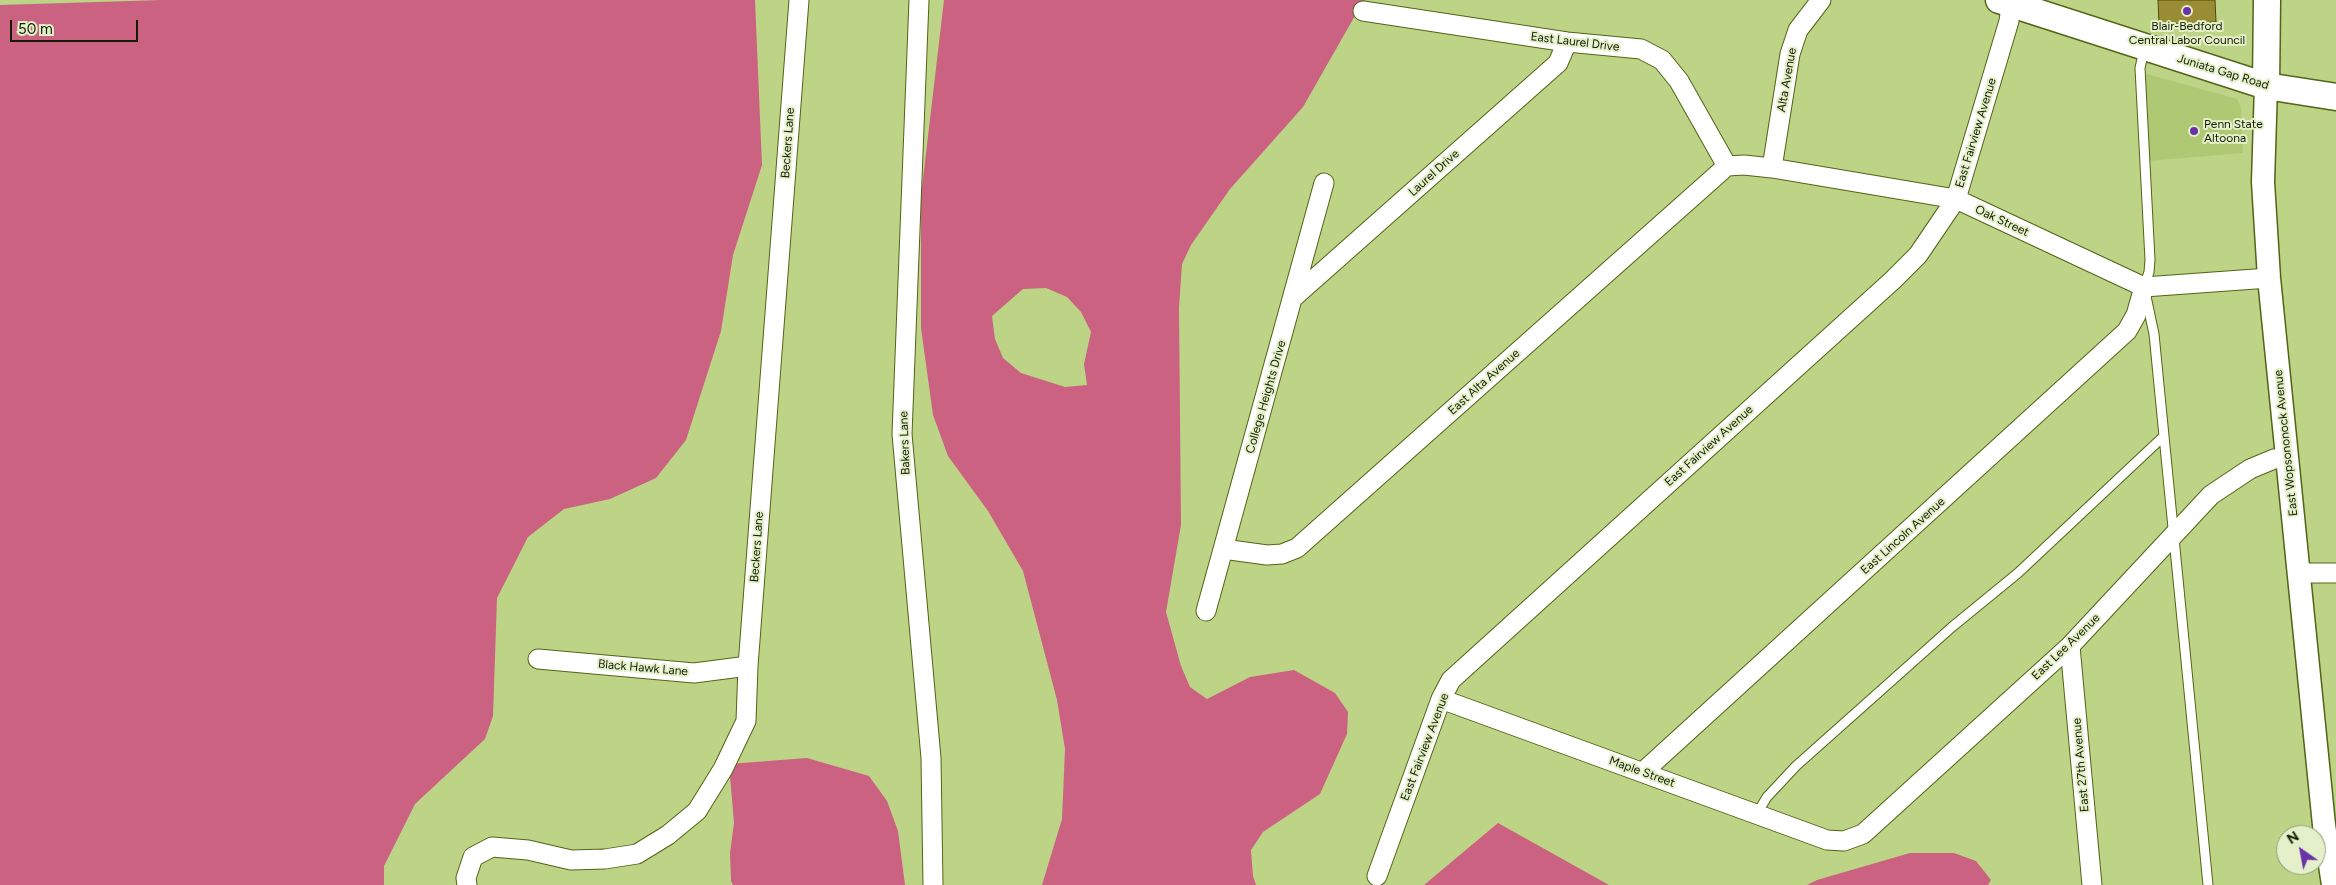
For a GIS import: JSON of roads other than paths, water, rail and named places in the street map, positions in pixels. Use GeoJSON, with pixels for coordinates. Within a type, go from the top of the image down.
{"type":"FeatureCollection","features":[{"type":"Feature","properties":{"kind":"main road","name":"East Wopsononock Avenue"},"geometry":{"type":"LineString","coordinates":[[2266,86],[2267,0]]}},
{"type":"Feature","properties":{"kind":"main road","name":"Juniata Gap Road"},"geometry":{"type":"LineString","coordinates":[[2008,1],[2266,86],[2336,97]]}},
{"type":"Feature","properties":{"kind":"street","name":"Beckers Lane"},"geometry":{"type":"LineString","coordinates":[[467,885],[466,878],[473,857],[492,847],[528,850],[571,860],[606,859],[637,854],[668,835],[697,811],[723,769],[746,722],[748,666],[799,0]]}},
{"type":"Feature","properties":{"kind":"street","name":"Bakers Lane"},"geometry":{"type":"LineString","coordinates":[[919,0],[902,434],[931,758],[933,885]]}},
{"type":"Feature","properties":{"kind":"street","name":"Alta Avenue"},"geometry":{"type":"LineString","coordinates":[[1772,168],[1790,54],[1798,30],[1821,0]]}},
{"type":"Feature","properties":{"kind":"street","name":"East Fairview Avenue"},"geometry":{"type":"LineString","coordinates":[[1377,876],[1441,698],[1451,680],[1893,280],[1918,255],[1956,199],[2009,21],[2008,1]]}},
{"type":"Feature","properties":{"kind":"street","name":"East Laurel Drive"},"geometry":{"type":"LineString","coordinates":[[1363,11],[1567,42],[1640,49],[1662,60],[1679,81],[1727,166]]}},
{"type":"Feature","properties":{"kind":"street","name":"Laurel Drive"},"geometry":{"type":"LineString","coordinates":[[1294,298],[1558,64],[1567,42]]}},
{"type":"Feature","properties":{"kind":"street","name":"East Wopsononock Avenue"},"geometry":{"type":"LineString","coordinates":[[2266,86],[2263,182],[2269,278],[2324,825],[2334,885]]}},
{"type":"Feature","properties":{"kind":"street","name":"Oak Street"},"geometry":{"type":"LineString","coordinates":[[1727,166],[1744,165],[1772,168],[1956,199],[2144,287],[2269,278]]}},
{"type":"Feature","properties":{"kind":"street","name":"East Alta Avenue"},"geometry":{"type":"LineString","coordinates":[[1224,549],[1267,555],[1282,554],[1297,548],[1727,166]]}},
{"type":"Feature","properties":{"kind":"street","name":"College Heights Drive"},"geometry":{"type":"LineString","coordinates":[[1206,611],[1294,298],[1324,183]]}},
{"type":"Feature","properties":{"kind":"street","name":"East Lincoln Avenue"},"geometry":{"type":"LineString","coordinates":[[1643,772],[2127,331],[2136,315],[2144,287]]}},
{"type":"Feature","properties":{"kind":"street","name":"East Lee Avenue"},"geometry":{"type":"LineString","coordinates":[[1844,841],[1863,834],[2070,646],[2211,495],[2250,469],[2274,459],[2287,458]]}},
{"type":"Feature","properties":{"kind":"street"},"geometry":{"type":"LineString","coordinates":[[2299,573],[2336,573]]}},
{"type":"Feature","properties":{"kind":"street","name":"East 27th Avenue"},"geometry":{"type":"LineString","coordinates":[[2070,646],[2092,885]]}},
{"type":"Feature","properties":{"kind":"street","name":"Black Hawk Lane"},"geometry":{"type":"LineString","coordinates":[[538,659],[694,673],[748,666]]}},
{"type":"Feature","properties":{"kind":"street","name":"Maple Street"},"geometry":{"type":"LineString","coordinates":[[1441,698],[1756,815],[1827,840],[1844,841]]}},
{"type":"Feature","properties":{"kind":"lane"},"geometry":{"type":"LineString","coordinates":[[2144,47],[2140,68],[2150,260],[2149,272],[2144,287],[2154,334],[2208,885]]}},
{"type":"Feature","properties":{"kind":"lane"},"geometry":{"type":"LineString","coordinates":[[1756,815],[1767,797],[1796,766],[1952,627],[2018,573],[2164,436]]}},
{"type":"Feature","properties":{"kind":"place","name":"Blair-Bedford Central Labor Council"},"geometry":{"type":"Point","coordinates":[2187,11]}},
{"type":"Feature","properties":{"kind":"place","name":"Penn State Altoona"},"geometry":{"type":"Point","coordinates":[2194,131]}}]}
